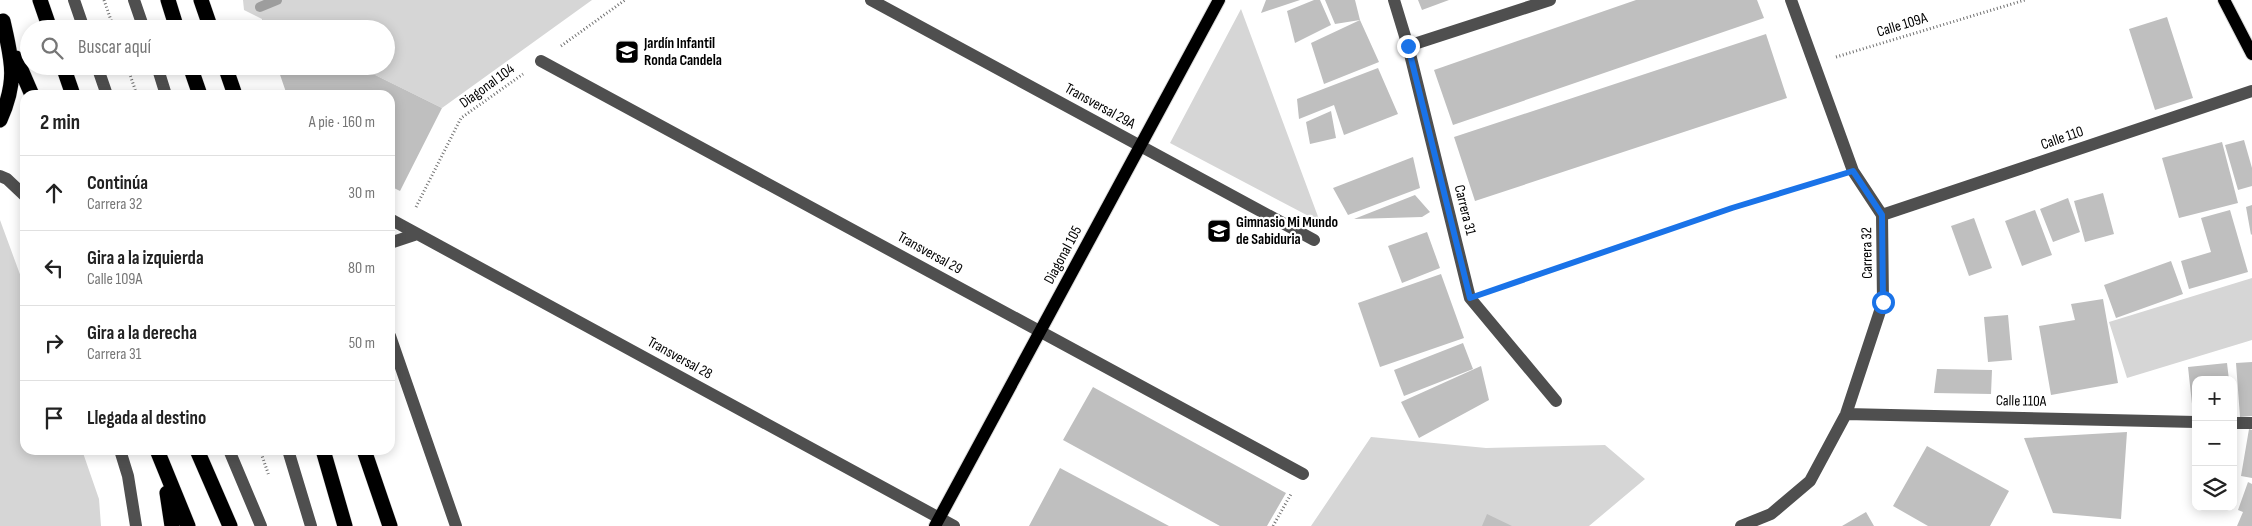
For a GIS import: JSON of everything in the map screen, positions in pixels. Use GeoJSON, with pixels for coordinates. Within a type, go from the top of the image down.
{"type":"FeatureCollection","features":[{"type":"Feature","properties":{"kind":"highway"},"geometry":{"type":"LineString","coordinates":[[40,0],[47,20]]}},
{"type":"Feature","properties":{"kind":"highway"},"geometry":{"type":"LineString","coordinates":[[168,0],[174,20]]}},
{"type":"Feature","properties":{"kind":"highway"},"geometry":{"type":"LineString","coordinates":[[201,0],[208,20]]}},
{"type":"Feature","properties":{"kind":"highway"},"geometry":{"type":"LineString","coordinates":[[1,17],[20,65]]}},
{"type":"Feature","properties":{"kind":"highway"},"geometry":{"type":"LineString","coordinates":[[0,120],[9,101],[13,78],[12,61],[1,17]]}},
{"type":"Feature","properties":{"kind":"highway"},"geometry":{"type":"LineString","coordinates":[[24,75],[30,90]]}},
{"type":"Feature","properties":{"kind":"highway"},"geometry":{"type":"LineString","coordinates":[[66,75],[71,90]]}},
{"type":"Feature","properties":{"kind":"highway"},"geometry":{"type":"LineString","coordinates":[[193,75],[198,90]]}},
{"type":"Feature","properties":{"kind":"highway"},"geometry":{"type":"LineString","coordinates":[[228,75],[233,90]]}},
{"type":"Feature","properties":{"kind":"highway"},"geometry":{"type":"LineString","coordinates":[[159,455],[188,526]]}},
{"type":"Feature","properties":{"kind":"highway"},"geometry":{"type":"LineString","coordinates":[[199,455],[230,526]]}},
{"type":"Feature","properties":{"kind":"highway"},"geometry":{"type":"LineString","coordinates":[[324,455],[344,526]]}},
{"type":"Feature","properties":{"kind":"highway"},"geometry":{"type":"LineString","coordinates":[[366,455],[390,526]]}},
{"type":"Feature","properties":{"kind":"highway"},"geometry":{"type":"LineString","coordinates":[[163,467],[172,526]]}},
{"type":"Feature","properties":{"kind":"main road","name":"Diagonal 105"},"geometry":{"type":"LineString","coordinates":[[937,522],[1220,0]]}},
{"type":"Feature","properties":{"kind":"main road"},"geometry":{"type":"LineString","coordinates":[[2224,0],[2252,54]]}},
{"type":"Feature","properties":{"kind":"street"},"geometry":{"type":"LineString","coordinates":[[74,0],[81,20]]}},
{"type":"Feature","properties":{"kind":"street"},"geometry":{"type":"LineString","coordinates":[[134,0],[141,20]]}},
{"type":"Feature","properties":{"kind":"street","name":"Transversal 29A"},"geometry":{"type":"LineString","coordinates":[[872,0],[1314,240]]}},
{"type":"Feature","properties":{"kind":"street","name":"Carrera 31"},"geometry":{"type":"LineString","coordinates":[[1394,0],[1408,46],[1470,298],[1556,401]]}},
{"type":"Feature","properties":{"kind":"street"},"geometry":{"type":"LineString","coordinates":[[1408,46],[1550,0]]}},
{"type":"Feature","properties":{"kind":"street","name":"Carrera 32"},"geometry":{"type":"LineString","coordinates":[[1741,526],[1771,514],[1810,481],[1846,414],[1883,302],[1882,215],[1853,171],[1791,0]]}},
{"type":"Feature","properties":{"kind":"street","name":"Transversal 29"},"geometry":{"type":"LineString","coordinates":[[541,61],[1303,474]]}},
{"type":"Feature","properties":{"kind":"street"},"geometry":{"type":"LineString","coordinates":[[100,75],[104,90]]}},
{"type":"Feature","properties":{"kind":"street"},"geometry":{"type":"LineString","coordinates":[[159,75],[164,90]]}},
{"type":"Feature","properties":{"kind":"street","name":"Calle 110"},"geometry":{"type":"LineString","coordinates":[[1882,215],[2252,91]]}},
{"type":"Feature","properties":{"kind":"street"},"geometry":{"type":"LineString","coordinates":[[0,176],[7,179],[20,191]]}},
{"type":"Feature","properties":{"kind":"street","name":"Transversal 28"},"geometry":{"type":"LineString","coordinates":[[395,222],[937,522],[954,526]]}},
{"type":"Feature","properties":{"kind":"street"},"geometry":{"type":"LineString","coordinates":[[395,241],[418,234]]}},
{"type":"Feature","properties":{"kind":"street"},"geometry":{"type":"LineString","coordinates":[[395,350],[456,526]]}},
{"type":"Feature","properties":{"kind":"street","name":"Calle 110A"},"geometry":{"type":"LineString","coordinates":[[1846,414],[2192,422]]}},
{"type":"Feature","properties":{"kind":"street"},"geometry":{"type":"LineString","coordinates":[[2237,422],[2252,423]]}},
{"type":"Feature","properties":{"kind":"street"},"geometry":{"type":"LineString","coordinates":[[121,455],[130,485],[136,526]]}},
{"type":"Feature","properties":{"kind":"street"},"geometry":{"type":"LineString","coordinates":[[231,455],[261,526]]}},
{"type":"Feature","properties":{"kind":"street"},"geometry":{"type":"LineString","coordinates":[[290,455],[311,526]]}},
{"type":"Feature","properties":{"kind":"path"},"geometry":{"type":"LineString","coordinates":[[104,0],[111,20]]}},
{"type":"Feature","properties":{"kind":"path","name":"Diagonal 104"},"geometry":{"type":"LineString","coordinates":[[405,228],[461,118],[625,0]]}},
{"type":"Feature","properties":{"kind":"path","name":"Calle 109A"},"geometry":{"type":"LineString","coordinates":[[1814,63],[2025,0]]}},
{"type":"Feature","properties":{"kind":"path"},"geometry":{"type":"LineString","coordinates":[[130,75],[135,90]]}},
{"type":"Feature","properties":{"kind":"path"},"geometry":{"type":"LineString","coordinates":[[1470,298],[1732,208],[1853,171]]}},
{"type":"Feature","properties":{"kind":"path"},"geometry":{"type":"LineString","coordinates":[[1273,526],[1303,474]]}},
{"type":"Feature","properties":{"kind":"shaded area"},"geometry":{"type":"Polygon","coordinates":[[[243,0],[592,0],[442,108],[375,75],[395,75],[395,20],[264,20],[244,10],[243,0]]]}},
{"type":"Feature","properties":{"kind":"shaded area"},"geometry":{"type":"Polygon","coordinates":[[[1241,9],[1320,222],[1170,143],[1241,9]]]}},
{"type":"Feature","properties":{"kind":"shaded area"},"geometry":{"type":"Polygon","coordinates":[[[0,220],[20,274],[20,455],[84,455],[99,499],[101,526],[0,526],[0,220]]]}},
{"type":"Feature","properties":{"kind":"shaded area"},"geometry":{"type":"Polygon","coordinates":[[[2252,278],[2252,340],[2127,378],[2109,322],[2252,278]]]}},
{"type":"Feature","properties":{"kind":"shaded area"},"geometry":{"type":"Polygon","coordinates":[[[1371,437],[1486,448],[1605,445],[1645,479],[1589,526],[1311,526],[1371,437]]]}},
{"type":"Feature","properties":{"kind":"building"},"geometry":{"type":"Polygon","coordinates":[[[1266,0],[1300,0],[1261,13],[1266,0]]]}},
{"type":"Feature","properties":{"kind":"building"},"geometry":{"type":"Polygon","coordinates":[[[1314,0],[1320,0],[1331,25],[1295,43],[1287,11],[1314,0]]]}},
{"type":"Feature","properties":{"kind":"building"},"geometry":{"type":"Polygon","coordinates":[[[1325,0],[1355,0],[1360,20],[1335,24],[1325,0]]]}},
{"type":"Feature","properties":{"kind":"building"},"geometry":{"type":"Polygon","coordinates":[[[1418,0],[1449,0],[1422,10],[1418,0]]]}},
{"type":"Feature","properties":{"kind":"building"},"geometry":{"type":"Polygon","coordinates":[[[1636,0],[1757,0],[1764,18],[1453,125],[1434,70],[1636,0]]]}},
{"type":"Feature","properties":{"kind":"building"},"geometry":{"type":"Polygon","coordinates":[[[2167,17],[2193,98],[2155,110],[2129,29],[2167,17]]]}},
{"type":"Feature","properties":{"kind":"building"},"geometry":{"type":"Polygon","coordinates":[[[1360,20],[1379,62],[1324,84],[1311,43],[1360,20]]]}},
{"type":"Feature","properties":{"kind":"building"},"geometry":{"type":"Polygon","coordinates":[[[1766,34],[1787,98],[1475,201],[1454,137],[1766,34]]]}},
{"type":"Feature","properties":{"kind":"building"},"geometry":{"type":"Polygon","coordinates":[[[1378,68],[1398,114],[1344,135],[1334,105],[1299,119],[1297,99],[1378,68]]]}},
{"type":"Feature","properties":{"kind":"building"},"geometry":{"type":"Polygon","coordinates":[[[280,75],[375,75],[442,108],[400,191],[395,188],[395,90],[285,90],[280,75]]]}},
{"type":"Feature","properties":{"kind":"building"},"geometry":{"type":"Polygon","coordinates":[[[1331,111],[1336,138],[1310,144],[1306,122],[1331,111]]]}},
{"type":"Feature","properties":{"kind":"building"},"geometry":{"type":"Polygon","coordinates":[[[2244,140],[2252,168],[2252,186],[2238,190],[2225,145],[2244,140]]]}},
{"type":"Feature","properties":{"kind":"building"},"geometry":{"type":"Polygon","coordinates":[[[2222,142],[2238,203],[2179,218],[2162,158],[2222,142]]]}},
{"type":"Feature","properties":{"kind":"building"},"geometry":{"type":"Polygon","coordinates":[[[1413,157],[1420,188],[1348,215],[1333,188],[1413,157]]]}},
{"type":"Feature","properties":{"kind":"building"},"geometry":{"type":"Polygon","coordinates":[[[2103,193],[2114,234],[2085,242],[2074,201],[2103,193]]]}},
{"type":"Feature","properties":{"kind":"building"},"geometry":{"type":"Polygon","coordinates":[[[1415,195],[1430,212],[1422,217],[1354,219],[1415,195]]]}},
{"type":"Feature","properties":{"kind":"building"},"geometry":{"type":"Polygon","coordinates":[[[2068,198],[2080,232],[2053,242],[2040,209],[2068,198]]]}},
{"type":"Feature","properties":{"kind":"building"},"geometry":{"type":"Polygon","coordinates":[[[2252,205],[2252,234],[2251,235],[2246,207],[2252,205]]]}},
{"type":"Feature","properties":{"kind":"building"},"geometry":{"type":"Polygon","coordinates":[[[2035,210],[2052,255],[2022,266],[2005,221],[2035,210]]]}},
{"type":"Feature","properties":{"kind":"building"},"geometry":{"type":"Polygon","coordinates":[[[2230,210],[2248,272],[2189,289],[2181,261],[2211,252],[2201,218],[2230,210]]]}},
{"type":"Feature","properties":{"kind":"building"},"geometry":{"type":"Polygon","coordinates":[[[1974,218],[1992,268],[1969,276],[1951,226],[1974,218]]]}},
{"type":"Feature","properties":{"kind":"building"},"geometry":{"type":"Polygon","coordinates":[[[1427,232],[1440,268],[1402,283],[1388,246],[1427,232]]]}},
{"type":"Feature","properties":{"kind":"building"},"geometry":{"type":"Polygon","coordinates":[[[2171,261],[2183,294],[2116,318],[2104,285],[2171,261]]]}},
{"type":"Feature","properties":{"kind":"building"},"geometry":{"type":"Polygon","coordinates":[[[1441,274],[1464,338],[1380,367],[1358,303],[1441,274]]]}},
{"type":"Feature","properties":{"kind":"building"},"geometry":{"type":"Polygon","coordinates":[[[2103,299],[2118,383],[2051,395],[2039,326],[2075,320],[2071,304],[2103,299]]]}},
{"type":"Feature","properties":{"kind":"building"},"geometry":{"type":"Polygon","coordinates":[[[2008,315],[2012,360],[1988,362],[1984,317],[2008,315]]]}},
{"type":"Feature","properties":{"kind":"building"},"geometry":{"type":"Polygon","coordinates":[[[1463,343],[1473,369],[1404,396],[1394,370],[1463,343]]]}},
{"type":"Feature","properties":{"kind":"building"},"geometry":{"type":"Polygon","coordinates":[[[2252,362],[2252,416],[2240,417],[2236,363],[2252,362]]]}},
{"type":"Feature","properties":{"kind":"building"},"geometry":{"type":"Polygon","coordinates":[[[2227,363],[2229,376],[2192,376],[2192,404],[2188,367],[2227,363]]]}},
{"type":"Feature","properties":{"kind":"building"},"geometry":{"type":"Polygon","coordinates":[[[1481,366],[1489,400],[1419,438],[1401,402],[1481,366]]]}},
{"type":"Feature","properties":{"kind":"building"},"geometry":{"type":"Polygon","coordinates":[[[1937,369],[1992,370],[1991,394],[1934,393],[1937,369]]]}},
{"type":"Feature","properties":{"kind":"building"},"geometry":{"type":"Polygon","coordinates":[[[1093,387],[1286,493],[1267,526],[1220,526],[1063,440],[1093,387]]]}},
{"type":"Feature","properties":{"kind":"building"},"geometry":{"type":"Polygon","coordinates":[[[2249,429],[2252,430],[2252,478],[2241,476],[2249,429]]]}},
{"type":"Feature","properties":{"kind":"building"},"geometry":{"type":"Polygon","coordinates":[[[2127,432],[2121,519],[2053,513],[2024,438],[2127,432]]]}},
{"type":"Feature","properties":{"kind":"building"},"geometry":{"type":"Polygon","coordinates":[[[1927,446],[2009,491],[1990,526],[1928,526],[1893,506],[1927,446]]]}},
{"type":"Feature","properties":{"kind":"building"},"geometry":{"type":"Polygon","coordinates":[[[1060,468],[1169,526],[1029,526],[1060,468]]]}},
{"type":"Feature","properties":{"kind":"building"},"geometry":{"type":"Polygon","coordinates":[[[2248,482],[2252,484],[2252,526],[2237,526],[2243,512],[2238,510],[2248,482]]]}},
{"type":"Feature","properties":{"kind":"building"},"geometry":{"type":"Polygon","coordinates":[[[1866,512],[1874,526],[1842,526],[1866,512]]]}},
{"type":"Feature","properties":{"kind":"building"},"geometry":{"type":"Polygon","coordinates":[[[1487,514],[1512,526],[1482,526],[1487,514]]]}},
{"type":"Feature","properties":{"kind":"waterway"},"geometry":{"type":"LineString","coordinates":[[260,7],[277,0]]}},
{"type":"Feature","properties":{"kind":"place","name":"Jardín Infantil Ronda Candela"},"geometry":{"type":"Point","coordinates":[627,52]}},
{"type":"Feature","properties":{"kind":"place","name":"Gimnasio Mi Mundo de Sabiduria"},"geometry":{"type":"Point","coordinates":[1219,231]}},
{"type":"Feature","properties":{"kind":"route"},"geometry":{"type":"LineString","coordinates":[[1408,46],[1470,298],[1732,208],[1853,171],[1882,215],[1883,302]]}}]}
